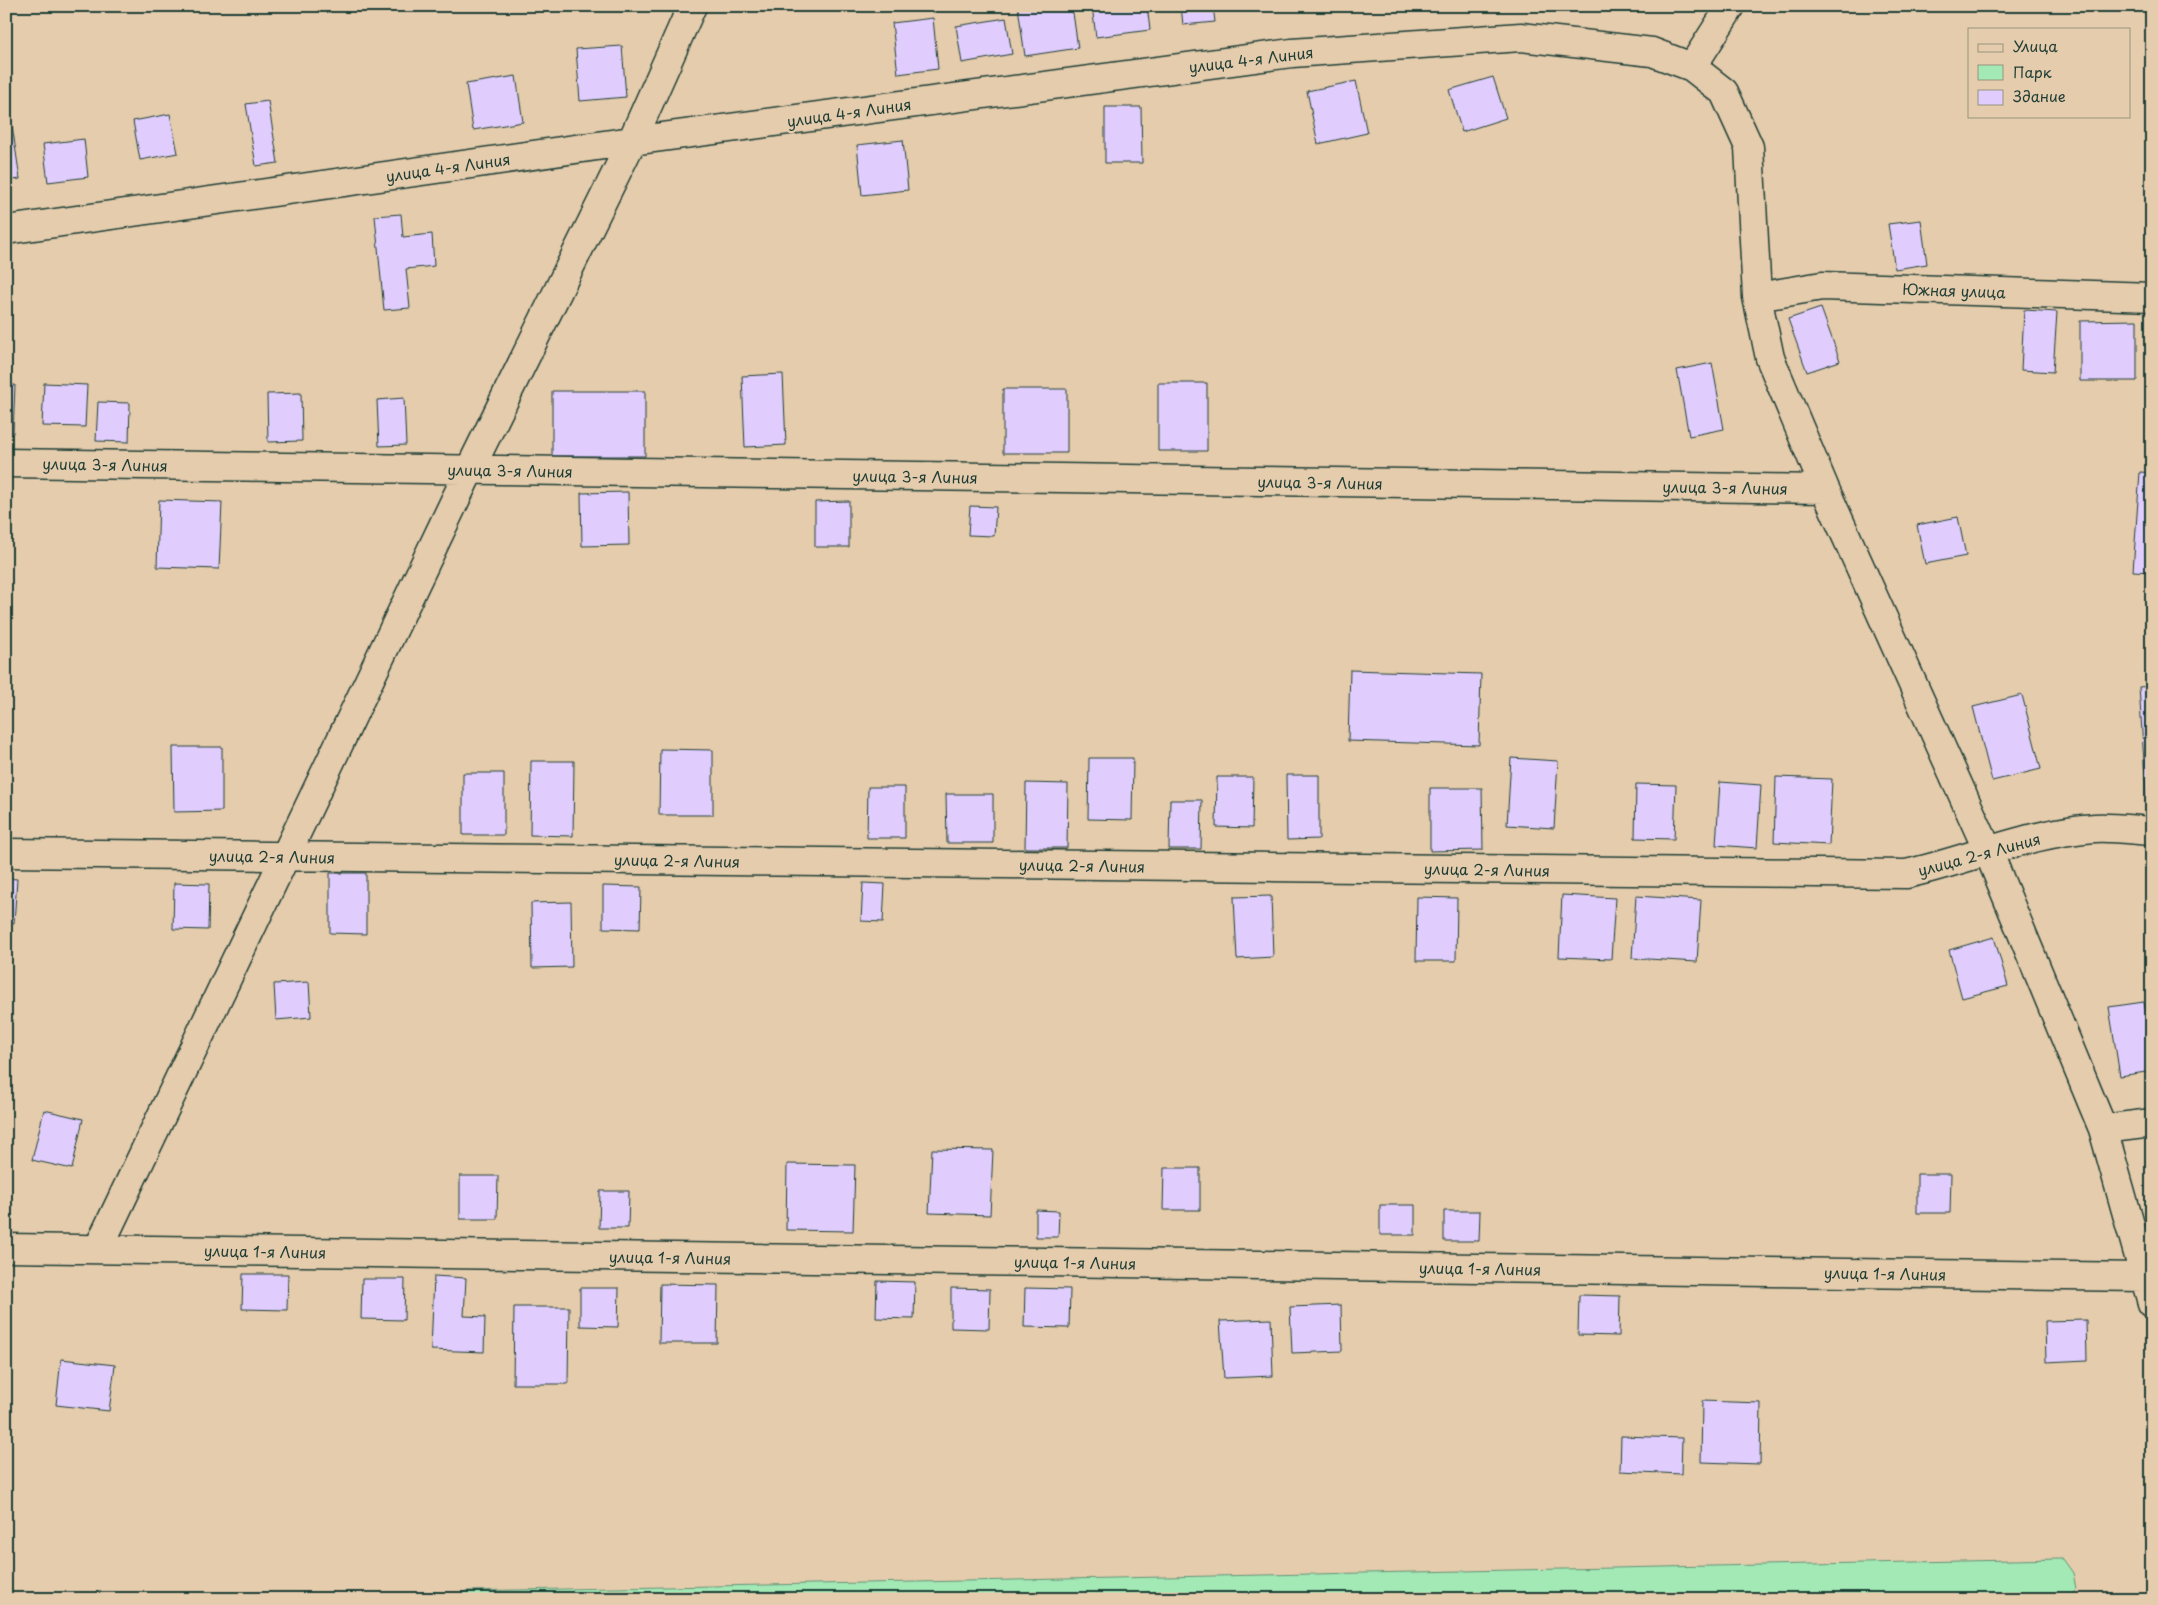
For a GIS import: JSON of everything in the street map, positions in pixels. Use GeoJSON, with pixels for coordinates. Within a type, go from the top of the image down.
{"type":"FeatureCollection","features":[{"type":"Feature","properties":{"kind":"street"},"geometry":{"type":"LineString","coordinates":[[98,1249],[470,470],[632,141],[692,6]]}},
{"type":"Feature","properties":{"kind":"street"},"geometry":{"type":"LineString","coordinates":[[1692,67],[1731,6]]}},
{"type":"Feature","properties":{"kind":"street","name":"улица 4-я Линия"},"geometry":{"type":"LineString","coordinates":[[6,230],[632,141],[1292,53],[1521,37],[1652,52],[1692,67],[1724,92],[1749,147],[1757,297],[1770,358],[1824,489],[1988,851],[2103,1129],[2152,1304]]}},
{"type":"Feature","properties":{"kind":"street","name":"Южная улица"},"geometry":{"type":"LineString","coordinates":[[1757,297],[1822,286],[2152,297]]}},
{"type":"Feature","properties":{"kind":"street","name":"улица 3-я Линия"},"geometry":{"type":"LineString","coordinates":[[6,463],[1824,489]]}},
{"type":"Feature","properties":{"kind":"street","name":"улица 2-я Линия"},"geometry":{"type":"LineString","coordinates":[[6,853],[1906,874],[1948,864],[2030,838],[2095,828],[2152,831]]}},
{"type":"Feature","properties":{"kind":"street"},"geometry":{"type":"LineString","coordinates":[[2103,1129],[2152,1123]]}},
{"type":"Feature","properties":{"kind":"street","name":"улица 1-я Линия"},"geometry":{"type":"LineString","coordinates":[[6,1248],[2144,1277]]}},
{"type":"Feature","properties":{"kind":"green space"},"geometry":{"type":"Polygon","coordinates":[[[2063,1559],[2073,1573],[2076,1589],[2066,1599],[455,1599],[466,1591],[2063,1559]]]}},
{"type":"Feature","properties":{"kind":"building"},"geometry":{"type":"Polygon","coordinates":[[[1072,6],[1078,48],[1025,56],[1018,7],[1072,6]]]}},
{"type":"Feature","properties":{"kind":"building"},"geometry":{"type":"Polygon","coordinates":[[[1092,6],[1147,6],[1150,30],[1096,37],[1092,6]]]}},
{"type":"Feature","properties":{"kind":"building"},"geometry":{"type":"Polygon","coordinates":[[[1181,6],[1213,6],[1215,22],[1183,25],[1181,6]]]}},
{"type":"Feature","properties":{"kind":"building"},"geometry":{"type":"Polygon","coordinates":[[[933,18],[938,69],[898,74],[892,23],[933,18]]]}},
{"type":"Feature","properties":{"kind":"building"},"geometry":{"type":"Polygon","coordinates":[[[1006,18],[1012,54],[962,63],[956,26],[1006,18]]]}},
{"type":"Feature","properties":{"kind":"building"},"geometry":{"type":"Polygon","coordinates":[[[622,46],[626,97],[580,101],[576,49],[622,46]]]}},
{"type":"Feature","properties":{"kind":"building"},"geometry":{"type":"Polygon","coordinates":[[[516,76],[523,122],[473,130],[466,84],[516,76]]]}},
{"type":"Feature","properties":{"kind":"building"},"geometry":{"type":"Polygon","coordinates":[[[1493,77],[1506,118],[1462,132],[1449,90],[1493,77]]]}},
{"type":"Feature","properties":{"kind":"building"},"geometry":{"type":"Polygon","coordinates":[[[1356,81],[1367,133],[1318,144],[1307,91],[1356,81]]]}},
{"type":"Feature","properties":{"kind":"building"},"geometry":{"type":"Polygon","coordinates":[[[268,101],[278,163],[256,166],[246,104],[268,101]]]}},
{"type":"Feature","properties":{"kind":"building"},"geometry":{"type":"Polygon","coordinates":[[[1105,107],[1141,107],[1142,163],[1105,163],[1105,107]]]}},
{"type":"Feature","properties":{"kind":"building"},"geometry":{"type":"Polygon","coordinates":[[[170,114],[178,153],[140,160],[133,121],[170,114]]]}},
{"type":"Feature","properties":{"kind":"building"},"geometry":{"type":"Polygon","coordinates":[[[12,125],[20,179],[6,181],[6,126],[12,125]]]}},
{"type":"Feature","properties":{"kind":"building"},"geometry":{"type":"Polygon","coordinates":[[[84,139],[88,177],[48,182],[43,144],[84,139]]]}},
{"type":"Feature","properties":{"kind":"building"},"geometry":{"type":"Polygon","coordinates":[[[903,140],[908,190],[862,195],[857,145],[903,140]]]}},
{"type":"Feature","properties":{"kind":"building"},"geometry":{"type":"Polygon","coordinates":[[[401,214],[403,237],[432,234],[434,266],[406,269],[410,308],[384,310],[375,216],[401,214]]]}},
{"type":"Feature","properties":{"kind":"building"},"geometry":{"type":"Polygon","coordinates":[[[1921,220],[1927,264],[1895,269],[1888,224],[1921,220]]]}},
{"type":"Feature","properties":{"kind":"building"},"geometry":{"type":"Polygon","coordinates":[[[1821,308],[1840,361],[1807,372],[1788,319],[1821,308]]]}},
{"type":"Feature","properties":{"kind":"building"},"geometry":{"type":"Polygon","coordinates":[[[2024,310],[2057,312],[2053,372],[2021,370],[2024,310]]]}},
{"type":"Feature","properties":{"kind":"building"},"geometry":{"type":"Polygon","coordinates":[[[2137,320],[2137,381],[2080,381],[2080,321],[2137,320]]]}},
{"type":"Feature","properties":{"kind":"building"},"geometry":{"type":"Polygon","coordinates":[[[1712,363],[1724,429],[1689,436],[1677,370],[1712,363]]]}},
{"type":"Feature","properties":{"kind":"building"},"geometry":{"type":"Polygon","coordinates":[[[783,374],[786,445],[745,447],[742,376],[783,374]]]}},
{"type":"Feature","properties":{"kind":"building"},"geometry":{"type":"Polygon","coordinates":[[[44,383],[87,385],[85,427],[42,426],[44,383]]]}},
{"type":"Feature","properties":{"kind":"building"},"geometry":{"type":"Polygon","coordinates":[[[1158,383],[1207,383],[1207,451],[1158,451],[1158,383]]]}},
{"type":"Feature","properties":{"kind":"building"},"geometry":{"type":"Polygon","coordinates":[[[6,384],[15,385],[13,433],[6,433],[6,384]]]}},
{"type":"Feature","properties":{"kind":"building"},"geometry":{"type":"Polygon","coordinates":[[[1003,389],[1067,389],[1067,453],[1003,453],[1003,389]]]}},
{"type":"Feature","properties":{"kind":"building"},"geometry":{"type":"Polygon","coordinates":[[[552,391],[645,391],[645,456],[552,456],[552,391]]]}},
{"type":"Feature","properties":{"kind":"building"},"geometry":{"type":"Polygon","coordinates":[[[301,393],[302,441],[268,442],[267,394],[301,393]]]}},
{"type":"Feature","properties":{"kind":"building"},"geometry":{"type":"Polygon","coordinates":[[[404,398],[406,445],[379,446],[377,400],[404,398]]]}},
{"type":"Feature","properties":{"kind":"building"},"geometry":{"type":"Polygon","coordinates":[[[98,402],[130,403],[129,442],[96,441],[98,402]]]}},
{"type":"Feature","properties":{"kind":"building"},"geometry":{"type":"Polygon","coordinates":[[[2140,472],[2152,473],[2152,572],[2133,571],[2140,472]]]}},
{"type":"Feature","properties":{"kind":"building"},"geometry":{"type":"Polygon","coordinates":[[[628,492],[629,545],[582,546],[581,493],[628,492]]]}},
{"type":"Feature","properties":{"kind":"building"},"geometry":{"type":"Polygon","coordinates":[[[6,493],[9,493],[7,554],[6,554],[6,493]]]}},
{"type":"Feature","properties":{"kind":"building"},"geometry":{"type":"Polygon","coordinates":[[[159,500],[222,502],[219,569],[157,567],[159,500]]]}},
{"type":"Feature","properties":{"kind":"building"},"geometry":{"type":"Polygon","coordinates":[[[849,501],[849,547],[815,547],[815,502],[849,501]]]}},
{"type":"Feature","properties":{"kind":"building"},"geometry":{"type":"Polygon","coordinates":[[[970,506],[996,507],[994,536],[968,535],[970,506]]]}},
{"type":"Feature","properties":{"kind":"building"},"geometry":{"type":"Polygon","coordinates":[[[1958,517],[1966,556],[1925,564],[1917,525],[1958,517]]]}},
{"type":"Feature","properties":{"kind":"building"},"geometry":{"type":"Polygon","coordinates":[[[1350,670],[1481,674],[1479,745],[1348,741],[1350,670]]]}},
{"type":"Feature","properties":{"kind":"building"},"geometry":{"type":"Polygon","coordinates":[[[2152,686],[2152,806],[2147,807],[2139,687],[2152,686]]]}},
{"type":"Feature","properties":{"kind":"building"},"geometry":{"type":"Polygon","coordinates":[[[2022,695],[2041,769],[1992,781],[1973,707],[2022,695]]]}},
{"type":"Feature","properties":{"kind":"building"},"geometry":{"type":"Polygon","coordinates":[[[6,731],[11,732],[8,803],[6,803],[6,731]]]}},
{"type":"Feature","properties":{"kind":"building"},"geometry":{"type":"Polygon","coordinates":[[[173,747],[222,747],[222,811],[174,812],[173,747]]]}},
{"type":"Feature","properties":{"kind":"building"},"geometry":{"type":"Polygon","coordinates":[[[660,749],[713,750],[713,815],[659,815],[660,749]]]}},
{"type":"Feature","properties":{"kind":"building"},"geometry":{"type":"Polygon","coordinates":[[[1089,758],[1133,758],[1132,820],[1088,819],[1089,758]]]}},
{"type":"Feature","properties":{"kind":"building"},"geometry":{"type":"Polygon","coordinates":[[[1511,758],[1558,761],[1554,828],[1507,825],[1511,758]]]}},
{"type":"Feature","properties":{"kind":"building"},"geometry":{"type":"Polygon","coordinates":[[[531,761],[574,761],[573,836],[530,835],[531,761]]]}},
{"type":"Feature","properties":{"kind":"building"},"geometry":{"type":"Polygon","coordinates":[[[463,773],[504,773],[504,835],[463,835],[463,773]]]}},
{"type":"Feature","properties":{"kind":"building"},"geometry":{"type":"Polygon","coordinates":[[[1286,775],[1319,775],[1319,839],[1287,840],[1286,775]]]}},
{"type":"Feature","properties":{"kind":"building"},"geometry":{"type":"Polygon","coordinates":[[[1217,777],[1253,777],[1252,828],[1216,827],[1217,777]]]}},
{"type":"Feature","properties":{"kind":"building"},"geometry":{"type":"Polygon","coordinates":[[[1776,777],[1832,779],[1829,845],[1774,842],[1776,777]]]}},
{"type":"Feature","properties":{"kind":"building"},"geometry":{"type":"Polygon","coordinates":[[[1720,782],[1761,785],[1757,848],[1716,845],[1720,782]]]}},
{"type":"Feature","properties":{"kind":"building"},"geometry":{"type":"Polygon","coordinates":[[[1026,783],[1068,784],[1067,848],[1025,848],[1026,783]]]}},
{"type":"Feature","properties":{"kind":"building"},"geometry":{"type":"Polygon","coordinates":[[[1636,784],[1676,785],[1674,839],[1635,838],[1636,784]]]}},
{"type":"Feature","properties":{"kind":"building"},"geometry":{"type":"Polygon","coordinates":[[[868,787],[905,787],[905,838],[867,838],[868,787]]]}},
{"type":"Feature","properties":{"kind":"building"},"geometry":{"type":"Polygon","coordinates":[[[1430,788],[1482,788],[1483,850],[1430,851],[1430,788]]]}},
{"type":"Feature","properties":{"kind":"building"},"geometry":{"type":"Polygon","coordinates":[[[946,794],[993,794],[993,843],[947,843],[946,794]]]}},
{"type":"Feature","properties":{"kind":"building"},"geometry":{"type":"Polygon","coordinates":[[[1170,800],[1202,800],[1201,849],[1169,849],[1170,800]]]}},
{"type":"Feature","properties":{"kind":"building"},"geometry":{"type":"Polygon","coordinates":[[[330,873],[366,873],[366,934],[330,933],[330,873]]]}},
{"type":"Feature","properties":{"kind":"building"},"geometry":{"type":"Polygon","coordinates":[[[6,878],[17,879],[14,923],[6,922],[6,878]]]}},
{"type":"Feature","properties":{"kind":"building"},"geometry":{"type":"Polygon","coordinates":[[[174,883],[209,884],[208,930],[173,929],[174,883]]]}},
{"type":"Feature","properties":{"kind":"building"},"geometry":{"type":"Polygon","coordinates":[[[863,883],[885,884],[883,922],[861,921],[863,883]]]}},
{"type":"Feature","properties":{"kind":"building"},"geometry":{"type":"Polygon","coordinates":[[[603,886],[641,887],[640,929],[603,928],[603,886]]]}},
{"type":"Feature","properties":{"kind":"building"},"geometry":{"type":"Polygon","coordinates":[[[1562,895],[1615,898],[1611,959],[1559,957],[1562,895]]]}},
{"type":"Feature","properties":{"kind":"building"},"geometry":{"type":"Polygon","coordinates":[[[1271,896],[1273,957],[1237,959],[1234,897],[1271,896]]]}},
{"type":"Feature","properties":{"kind":"building"},"geometry":{"type":"Polygon","coordinates":[[[1636,896],[1701,900],[1697,962],[1632,958],[1636,896]]]}},
{"type":"Feature","properties":{"kind":"building"},"geometry":{"type":"Polygon","coordinates":[[[1417,897],[1457,898],[1456,961],[1416,961],[1417,897]]]}},
{"type":"Feature","properties":{"kind":"building"},"geometry":{"type":"Polygon","coordinates":[[[571,902],[572,967],[532,968],[531,903],[571,902]]]}},
{"type":"Feature","properties":{"kind":"building"},"geometry":{"type":"Polygon","coordinates":[[[1994,937],[2008,986],[1962,998],[1949,950],[1994,937]]]}},
{"type":"Feature","properties":{"kind":"building"},"geometry":{"type":"Polygon","coordinates":[[[309,982],[311,1017],[276,1020],[274,984],[309,982]]]}},
{"type":"Feature","properties":{"kind":"building"},"geometry":{"type":"Polygon","coordinates":[[[2144,1002],[2152,1052],[2152,1071],[2120,1076],[2109,1007],[2144,1002]]]}},
{"type":"Feature","properties":{"kind":"building"},"geometry":{"type":"Polygon","coordinates":[[[44,1110],[83,1119],[72,1169],[32,1160],[44,1110]]]}},
{"type":"Feature","properties":{"kind":"building"},"geometry":{"type":"Polygon","coordinates":[[[932,1149],[993,1150],[990,1215],[929,1213],[932,1149]]]}},
{"type":"Feature","properties":{"kind":"building"},"geometry":{"type":"Polygon","coordinates":[[[787,1164],[855,1165],[853,1231],[786,1230],[787,1164]]]}},
{"type":"Feature","properties":{"kind":"building"},"geometry":{"type":"Polygon","coordinates":[[[1164,1168],[1200,1168],[1200,1210],[1163,1210],[1164,1168]]]}},
{"type":"Feature","properties":{"kind":"building"},"geometry":{"type":"Polygon","coordinates":[[[1917,1174],[1951,1174],[1950,1213],[1917,1213],[1917,1174]]]}},
{"type":"Feature","properties":{"kind":"building"},"geometry":{"type":"Polygon","coordinates":[[[460,1176],[498,1176],[497,1219],[460,1219],[460,1176]]]}},
{"type":"Feature","properties":{"kind":"building"},"geometry":{"type":"Polygon","coordinates":[[[600,1191],[629,1191],[628,1228],[599,1228],[600,1191]]]}},
{"type":"Feature","properties":{"kind":"building"},"geometry":{"type":"Polygon","coordinates":[[[1380,1205],[1415,1205],[1415,1235],[1380,1235],[1380,1205]]]}},
{"type":"Feature","properties":{"kind":"building"},"geometry":{"type":"Polygon","coordinates":[[[1036,1210],[1059,1211],[1058,1237],[1036,1237],[1036,1210]]]}},
{"type":"Feature","properties":{"kind":"building"},"geometry":{"type":"Polygon","coordinates":[[[1444,1211],[1480,1211],[1479,1241],[1444,1241],[1444,1211]]]}},
{"type":"Feature","properties":{"kind":"building"},"geometry":{"type":"Polygon","coordinates":[[[243,1274],[288,1274],[287,1310],[242,1309],[243,1274]]]}},
{"type":"Feature","properties":{"kind":"building"},"geometry":{"type":"Polygon","coordinates":[[[434,1276],[466,1278],[464,1316],[485,1317],[484,1352],[431,1350],[434,1276]]]}},
{"type":"Feature","properties":{"kind":"building"},"geometry":{"type":"Polygon","coordinates":[[[362,1279],[405,1279],[404,1320],[361,1319],[362,1279]]]}},
{"type":"Feature","properties":{"kind":"building"},"geometry":{"type":"Polygon","coordinates":[[[877,1281],[915,1282],[914,1319],[876,1318],[877,1281]]]}},
{"type":"Feature","properties":{"kind":"building"},"geometry":{"type":"Polygon","coordinates":[[[660,1284],[718,1285],[717,1343],[659,1343],[660,1284]]]}},
{"type":"Feature","properties":{"kind":"building"},"geometry":{"type":"Polygon","coordinates":[[[580,1288],[619,1288],[618,1327],[580,1326],[580,1288]]]}},
{"type":"Feature","properties":{"kind":"building"},"geometry":{"type":"Polygon","coordinates":[[[951,1288],[990,1289],[989,1329],[951,1328],[951,1288]]]}},
{"type":"Feature","properties":{"kind":"building"},"geometry":{"type":"Polygon","coordinates":[[[1025,1288],[1070,1289],[1069,1328],[1024,1327],[1025,1288]]]}},
{"type":"Feature","properties":{"kind":"building"},"geometry":{"type":"Polygon","coordinates":[[[1579,1295],[1620,1296],[1619,1336],[1578,1335],[1579,1295]]]}},
{"type":"Feature","properties":{"kind":"building"},"geometry":{"type":"Polygon","coordinates":[[[1341,1305],[1342,1351],[1292,1353],[1290,1307],[1341,1305]]]}},
{"type":"Feature","properties":{"kind":"building"},"geometry":{"type":"Polygon","coordinates":[[[514,1307],[569,1307],[568,1384],[513,1384],[514,1307]]]}},
{"type":"Feature","properties":{"kind":"building"},"geometry":{"type":"Polygon","coordinates":[[[1271,1319],[1273,1376],[1224,1378],[1220,1321],[1271,1319]]]}},
{"type":"Feature","properties":{"kind":"building"},"geometry":{"type":"Polygon","coordinates":[[[2086,1320],[2087,1360],[2046,1362],[2045,1321],[2086,1320]]]}},
{"type":"Feature","properties":{"kind":"building"},"geometry":{"type":"Polygon","coordinates":[[[61,1359],[115,1365],[109,1411],[56,1405],[61,1359]]]}},
{"type":"Feature","properties":{"kind":"building"},"geometry":{"type":"Polygon","coordinates":[[[1702,1401],[1761,1403],[1760,1464],[1701,1462],[1702,1401]]]}},
{"type":"Feature","properties":{"kind":"building"},"geometry":{"type":"Polygon","coordinates":[[[1621,1436],[1682,1438],[1681,1474],[1620,1471],[1621,1436]]]}}]}
